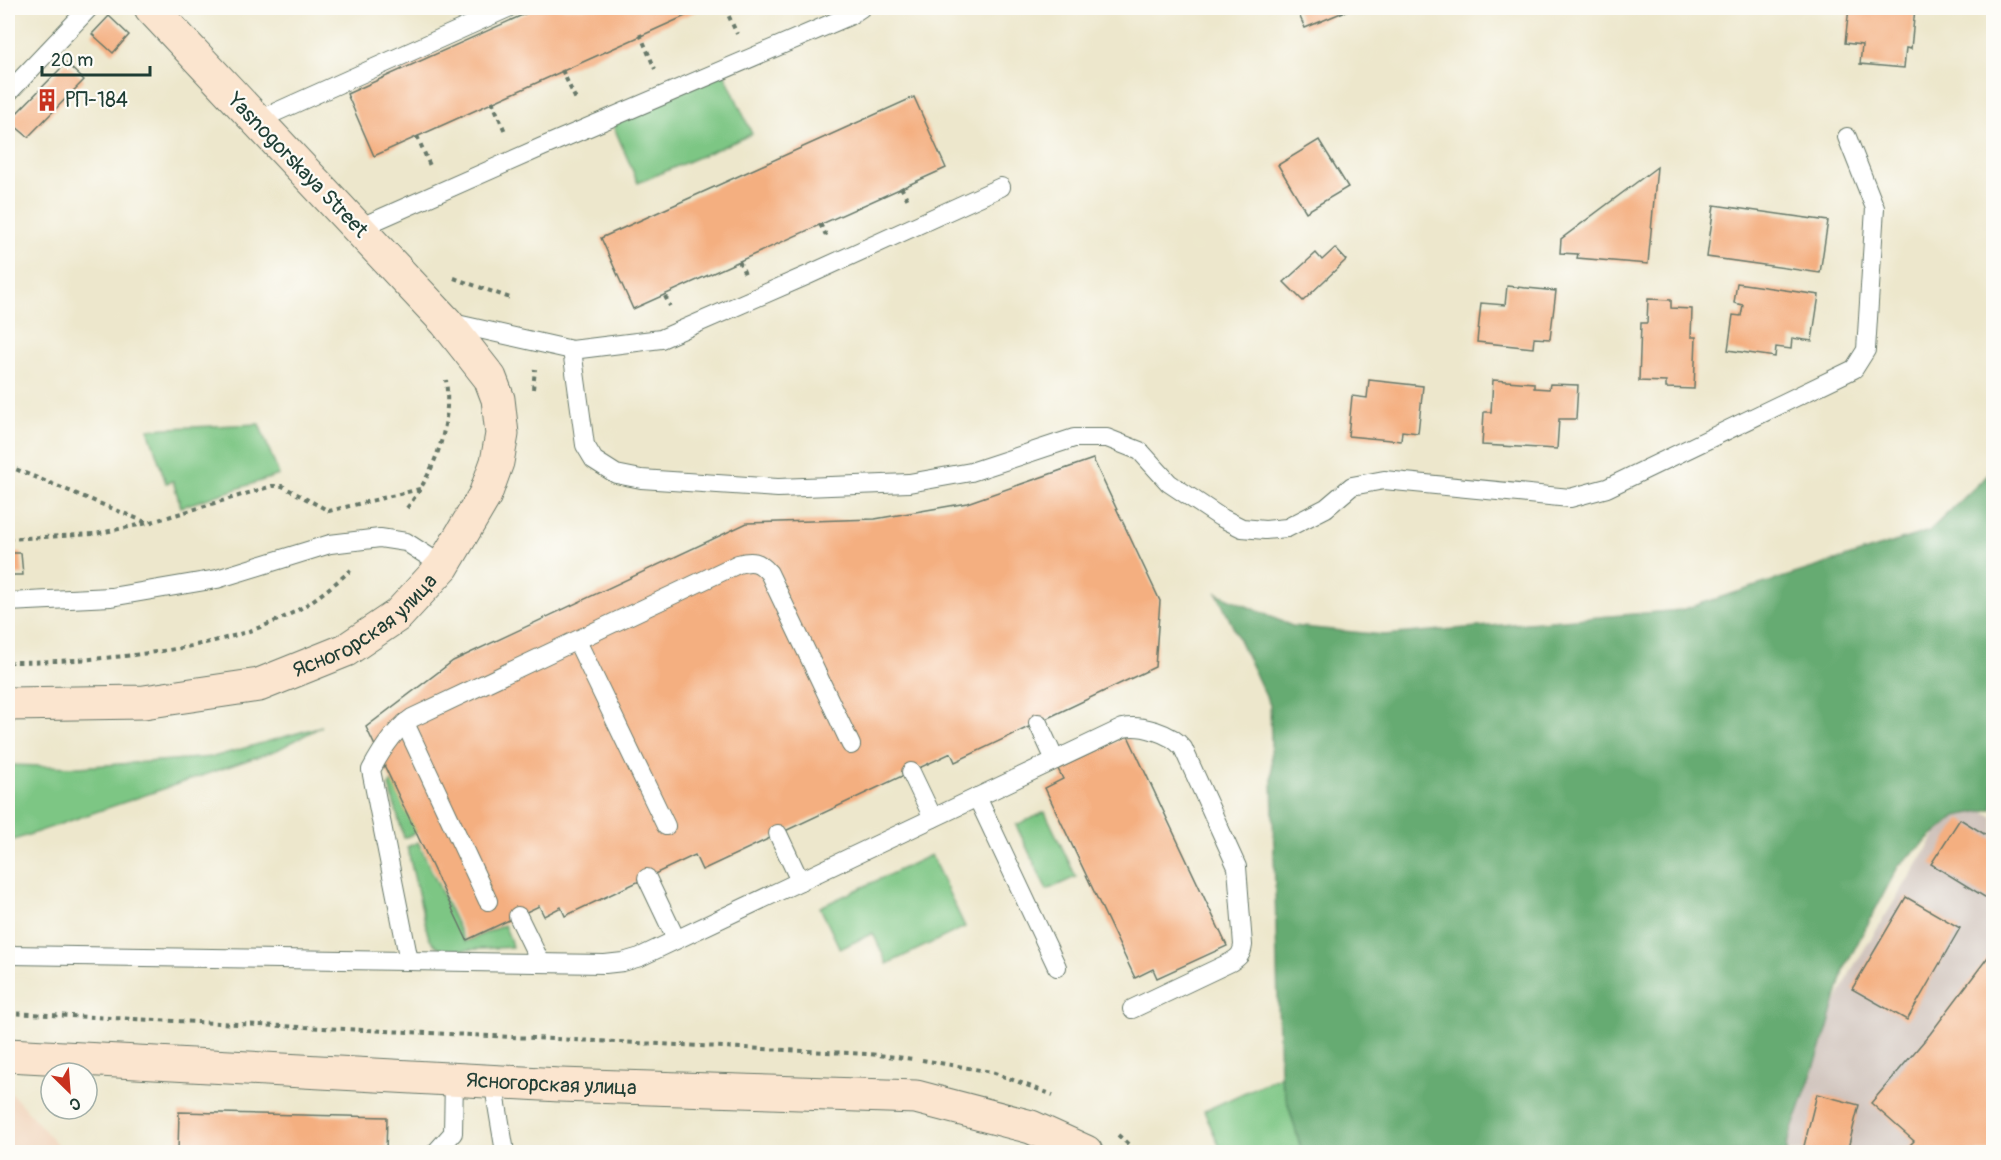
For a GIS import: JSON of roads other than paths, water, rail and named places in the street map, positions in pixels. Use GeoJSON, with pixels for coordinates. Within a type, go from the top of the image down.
{"type":"FeatureCollection","features":[{"type":"Feature","properties":{"kind":"street","name":"Yasnogorskaya Street"},"geometry":{"type":"LineString","coordinates":[[151,8],[446,322]]}},
{"type":"Feature","properties":{"kind":"street","name":"Ясногорская улица"},"geometry":{"type":"LineString","coordinates":[[8,704],[144,702],[259,685],[346,650],[398,615],[443,566],[485,495],[497,462],[502,434],[498,399],[490,378],[446,322]]}},
{"type":"Feature","properties":{"kind":"street","name":"Ясногорская улица"},"geometry":{"type":"LineString","coordinates":[[8,1055],[493,1081],[916,1097],[1031,1127],[1086,1152]]}},
{"type":"Feature","properties":{"kind":"lane"},"geometry":{"type":"LineString","coordinates":[[8,93],[89,8]]}},
{"type":"Feature","properties":{"kind":"lane"},"geometry":{"type":"LineString","coordinates":[[256,121],[508,8]]}},
{"type":"Feature","properties":{"kind":"lane"},"geometry":{"type":"LineString","coordinates":[[359,228],[840,20],[861,8]]}},
{"type":"Feature","properties":{"kind":"lane"},"geometry":{"type":"LineString","coordinates":[[572,350],[585,445],[594,460],[616,474],[641,478],[778,488],[909,483],[971,472],[1074,438],[1107,438],[1140,451],[1169,483],[1220,518],[1242,528],[1266,530],[1287,528],[1326,508],[1352,486],[1384,480],[1570,498],[1607,488],[1854,369],[1866,350],[1875,208],[1847,137]]}},
{"type":"Feature","properties":{"kind":"lane"},"geometry":{"type":"LineString","coordinates":[[446,322],[572,350],[661,339],[1001,187]]}},
{"type":"Feature","properties":{"kind":"lane"},"geometry":{"type":"LineString","coordinates":[[8,602],[111,597],[217,579],[330,544],[380,538],[406,542],[443,566]]}},
{"type":"Feature","properties":{"kind":"lane"},"geometry":{"type":"LineString","coordinates":[[409,961],[370,770],[405,723],[738,564],[751,561],[762,564],[769,573],[851,745]]}},
{"type":"Feature","properties":{"kind":"lane"},"geometry":{"type":"LineString","coordinates":[[577,641],[666,826]]}},
{"type":"Feature","properties":{"kind":"lane"},"geometry":{"type":"LineString","coordinates":[[405,723],[488,900]]}},
{"type":"Feature","properties":{"kind":"lane"},"geometry":{"type":"LineString","coordinates":[[1038,723],[1055,760]]}},
{"type":"Feature","properties":{"kind":"lane"},"geometry":{"type":"LineString","coordinates":[[8,955],[541,963],[623,962],[1123,728],[1132,726],[1141,727],[1178,742],[1183,748],[1237,867],[1243,951],[1239,957],[1131,1009]]}},
{"type":"Feature","properties":{"kind":"lane"},"geometry":{"type":"LineString","coordinates":[[911,772],[933,818]]}},
{"type":"Feature","properties":{"kind":"lane"},"geometry":{"type":"LineString","coordinates":[[977,797],[1058,967]]}},
{"type":"Feature","properties":{"kind":"lane"},"geometry":{"type":"LineString","coordinates":[[778,834],[800,881]]}},
{"type":"Feature","properties":{"kind":"lane"},"geometry":{"type":"LineString","coordinates":[[647,878],[676,939]]}},
{"type":"Feature","properties":{"kind":"lane"},"geometry":{"type":"LineString","coordinates":[[518,916],[541,963]]}},
{"type":"Feature","properties":{"kind":"lane"},"geometry":{"type":"LineString","coordinates":[[436,1152],[453,1133],[454,1079]]}},
{"type":"Feature","properties":{"kind":"lane"},"geometry":{"type":"LineString","coordinates":[[493,1081],[505,1152]]}},
{"type":"Feature","properties":{"kind":"place","name":"РП-184"},"geometry":{"type":"Point","coordinates":[47,100]}}]}
